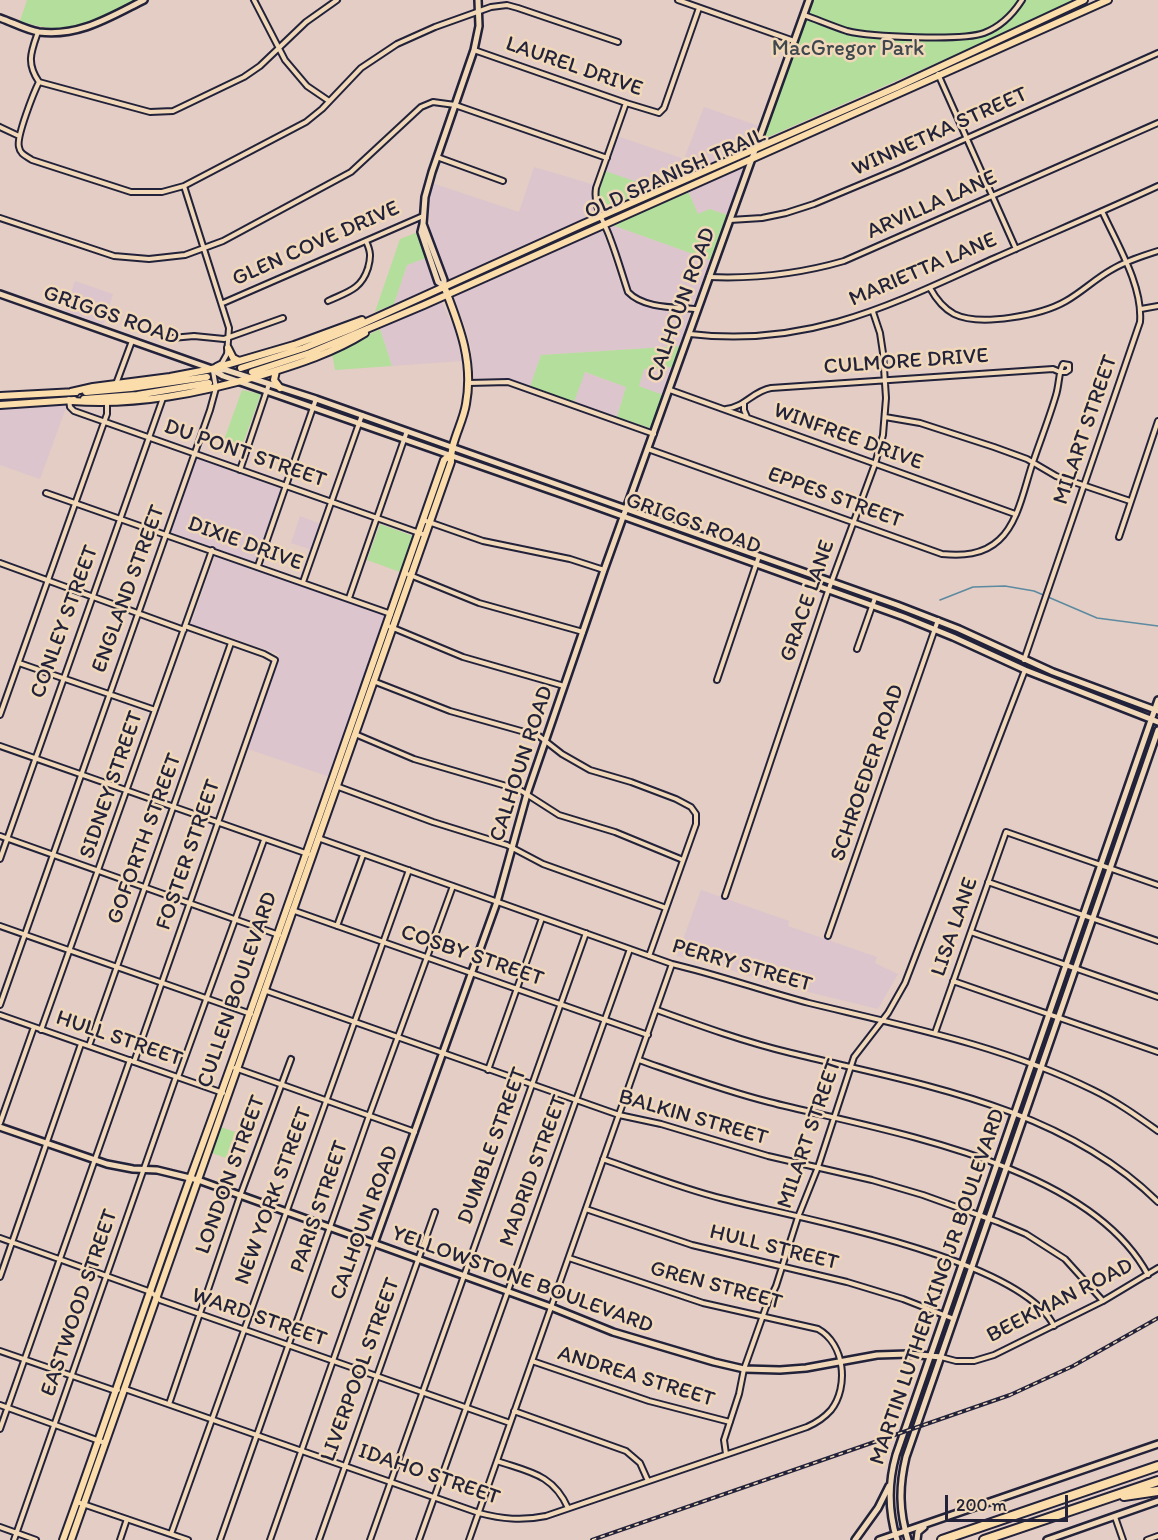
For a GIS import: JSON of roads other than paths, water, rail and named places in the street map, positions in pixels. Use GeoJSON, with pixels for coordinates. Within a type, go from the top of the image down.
{"type":"FeatureCollection","features":[{"type":"Feature","properties":{"kind":"highway"},"geometry":{"type":"LineString","coordinates":[[1119,1480],[1158,1460]]}},
{"type":"Feature","properties":{"kind":"highway"},"geometry":{"type":"LineString","coordinates":[[942,1540],[1158,1466]]}},
{"type":"Feature","properties":{"kind":"highway"},"geometry":{"type":"LineString","coordinates":[[984,1540],[1158,1481]]}},
{"type":"Feature","properties":{"kind":"highway"},"geometry":{"type":"LineString","coordinates":[[1102,1500],[1158,1491]]}},
{"type":"Feature","properties":{"kind":"main road"},"geometry":{"type":"LineString","coordinates":[[0,18],[38,32],[65,32],[80,30],[144,0]]}},
{"type":"Feature","properties":{"kind":"main road","name":"CULLEN BOULEVARD"},"geometry":{"type":"LineString","coordinates":[[261,989],[276,934],[309,855],[319,838],[352,733],[394,615],[405,573],[427,521],[444,460],[450,455],[463,417],[469,383],[464,338],[444,286],[438,282],[421,232],[425,197],[474,50],[479,26],[478,0]]}},
{"type":"Feature","properties":{"kind":"main road","name":"CALHOUN ROAD"},"geometry":{"type":"LineString","coordinates":[[374,1244],[497,902],[527,794],[604,570],[809,0]]}},
{"type":"Feature","properties":{"kind":"main road","name":"OLD SPANISH TRAIL"},"geometry":{"type":"LineString","coordinates":[[252,375],[310,353],[444,286],[756,149],[1084,0]]}},
{"type":"Feature","properties":{"kind":"main road","name":"OLD SPANISH TRAIL"},"geometry":{"type":"LineString","coordinates":[[377,320],[447,294],[549,250],[1108,0]]}},
{"type":"Feature","properties":{"kind":"main road"},"geometry":{"type":"LineString","coordinates":[[699,174],[702,182]]}},
{"type":"Feature","properties":{"kind":"main road"},"geometry":{"type":"LineString","coordinates":[[652,195],[656,203]]}},
{"type":"Feature","properties":{"kind":"main road"},"geometry":{"type":"LineString","coordinates":[[546,241],[549,250]]}},
{"type":"Feature","properties":{"kind":"main road"},"geometry":{"type":"LineString","coordinates":[[495,263],[498,272]]}},
{"type":"Feature","properties":{"kind":"main road","name":"GRIGGS ROAD"},"geometry":{"type":"LineString","coordinates":[[0,294],[212,369],[239,382],[511,476],[935,629],[1025,670],[1158,722]]}},
{"type":"Feature","properties":{"kind":"main road"},"geometry":{"type":"LineString","coordinates":[[70,392],[240,365],[360,320],[377,320]]}},
{"type":"Feature","properties":{"kind":"main road"},"geometry":{"type":"LineString","coordinates":[[70,401],[107,402],[163,398],[239,382],[252,375],[276,371],[333,351],[377,320]]}},
{"type":"Feature","properties":{"kind":"main road"},"geometry":{"type":"LineString","coordinates":[[228,348],[240,365]]}},
{"type":"Feature","properties":{"kind":"main road","name":"GRIGGS ROAD"},"geometry":{"type":"LineString","coordinates":[[212,369],[252,375],[280,388],[875,597],[938,620],[1024,660],[1156,710]]}},
{"type":"Feature","properties":{"kind":"main road"},"geometry":{"type":"LineString","coordinates":[[276,371],[274,380],[280,388]]}},
{"type":"Feature","properties":{"kind":"main road"},"geometry":{"type":"LineString","coordinates":[[0,396],[131,388],[208,380],[137,395],[0,405]]}},
{"type":"Feature","properties":{"kind":"main road"},"geometry":{"type":"LineString","coordinates":[[511,476],[514,469]]}},
{"type":"Feature","properties":{"kind":"main road"},"geometry":{"type":"LineString","coordinates":[[564,495],[567,488]]}},
{"type":"Feature","properties":{"kind":"main road"},"geometry":{"type":"LineString","coordinates":[[690,541],[693,532]]}},
{"type":"Feature","properties":{"kind":"main road","name":"CULLEN BOULEVARD"},"geometry":{"type":"LineString","coordinates":[[394,615],[412,576],[422,534]]}},
{"type":"Feature","properties":{"kind":"main road"},"geometry":{"type":"LineString","coordinates":[[1095,698],[1098,689]]}},
{"type":"Feature","properties":{"kind":"main road","name":"MARTIN LUTHER KING JR BOULEVARD"},"geometry":{"type":"LineString","coordinates":[[896,1537],[890,1510],[890,1484],[896,1455],[1158,700]]}},
{"type":"Feature","properties":{"kind":"main road","name":"MARTIN LUTHER KING JR BOULEVARD"},"geometry":{"type":"LineString","coordinates":[[909,1540],[900,1501],[900,1480],[906,1457],[1158,730]]}},
{"type":"Feature","properties":{"kind":"main road","name":"CULLEN BOULEVARD"},"geometry":{"type":"LineString","coordinates":[[63,1540],[80,1503],[102,1442],[117,1390],[156,1298],[173,1240],[252,1014],[284,937],[309,855],[311,836],[330,783],[352,733]]}},
{"type":"Feature","properties":{"kind":"main road"},"geometry":{"type":"LineString","coordinates":[[1132,774],[1142,778]]}},
{"type":"Feature","properties":{"kind":"main road"},"geometry":{"type":"LineString","coordinates":[[1118,816],[1128,818]]}},
{"type":"Feature","properties":{"kind":"main road","name":"YELLOWSTONE BOULEVARD"},"geometry":{"type":"LineString","coordinates":[[0,1125],[46,1144],[121,1168],[166,1172],[194,1179],[464,1275],[613,1332],[678,1353],[744,1369],[800,1369],[877,1355],[940,1357]]}},
{"type":"Feature","properties":{"kind":"main road","name":"CULLEN BOULEVARD"},"geometry":{"type":"LineString","coordinates":[[102,1442],[126,1388],[151,1292],[173,1240]]}},
{"type":"Feature","properties":{"kind":"main road"},"geometry":{"type":"LineString","coordinates":[[907,1421],[917,1424]]}},
{"type":"Feature","properties":{"kind":"main road"},"geometry":{"type":"LineString","coordinates":[[879,1540],[896,1537],[906,1531],[964,1510],[1158,1444]]}},
{"type":"Feature","properties":{"kind":"main road"},"geometry":{"type":"LineString","coordinates":[[896,1455],[906,1457]]}},
{"type":"Feature","properties":{"kind":"main road"},"geometry":{"type":"LineString","coordinates":[[855,1540],[878,1508],[890,1484]]}},
{"type":"Feature","properties":{"kind":"main road"},"geometry":{"type":"LineString","coordinates":[[1047,1540],[1158,1501]]}},
{"type":"Feature","properties":{"kind":"main road","name":"CULLEN BOULEVARD"},"geometry":{"type":"LineString","coordinates":[[71,1540],[80,1503]]}},
{"type":"Feature","properties":{"kind":"main road"},"geometry":{"type":"LineString","coordinates":[[917,1540],[918,1532],[924,1527],[957,1516],[964,1510]]}},
{"type":"Feature","properties":{"kind":"street"},"geometry":{"type":"LineString","coordinates":[[254,0],[285,60],[300,79],[329,101]]}},
{"type":"Feature","properties":{"kind":"street"},"geometry":{"type":"LineString","coordinates":[[38,32],[31,51],[30,66],[39,82],[135,109],[161,112],[185,106],[244,78],[306,22],[337,0]]}},
{"type":"Feature","properties":{"kind":"street"},"geometry":{"type":"LineString","coordinates":[[678,0],[794,41]]}},
{"type":"Feature","properties":{"kind":"street"},"geometry":{"type":"LineString","coordinates":[[804,15],[864,34],[963,38],[983,34],[998,26],[1022,0]]}},
{"type":"Feature","properties":{"kind":"street"},"geometry":{"type":"LineString","coordinates":[[39,82],[19,136],[20,150],[32,160],[131,192],[162,192],[184,186],[306,122],[316,115],[353,75],[386,50],[413,36],[479,11],[499,5],[519,8],[618,42]]}},
{"type":"Feature","properties":{"kind":"street","name":"LAUREL DRIVE"},"geometry":{"type":"LineString","coordinates":[[474,50],[654,113],[663,111],[699,8]]}},
{"type":"Feature","properties":{"kind":"street","name":"WINNETKA STREET"},"geometry":{"type":"LineString","coordinates":[[730,220],[770,216],[814,204],[1158,53]]}},
{"type":"Feature","properties":{"kind":"street"},"geometry":{"type":"LineString","coordinates":[[935,68],[1016,249]]}},
{"type":"Feature","properties":{"kind":"street"},"geometry":{"type":"LineString","coordinates":[[0,218],[100,252],[133,259],[167,258],[206,249],[351,172],[427,104],[440,101],[607,158]]}},
{"type":"Feature","properties":{"kind":"street"},"geometry":{"type":"LineString","coordinates":[[626,104],[595,193],[597,209],[605,225],[628,292],[632,296],[646,303],[698,309]]}},
{"type":"Feature","properties":{"kind":"street","name":"ARVILLA LANE"},"geometry":{"type":"LineString","coordinates":[[709,277],[760,278],[819,268],[864,254],[1158,123]]}},
{"type":"Feature","properties":{"kind":"street"},"geometry":{"type":"LineString","coordinates":[[0,127],[19,136]]}},
{"type":"Feature","properties":{"kind":"street"},"geometry":{"type":"LineString","coordinates":[[437,157],[503,180]]}},
{"type":"Feature","properties":{"kind":"street"},"geometry":{"type":"LineString","coordinates":[[184,186],[206,249],[229,328],[228,348],[224,360],[212,369]]}},
{"type":"Feature","properties":{"kind":"street","name":"MARIETTA LANE"},"geometry":{"type":"LineString","coordinates":[[690,334],[746,337],[788,333],[835,324],[873,312],[1158,186]]}},
{"type":"Feature","properties":{"kind":"street","name":"MILART STREET"},"geometry":{"type":"LineString","coordinates":[[1024,660],[1140,322],[1141,309],[1136,287],[1102,211]]}},
{"type":"Feature","properties":{"kind":"street","name":"GLEN COVE DRIVE"},"geometry":{"type":"LineString","coordinates":[[223,303],[423,216]]}},
{"type":"Feature","properties":{"kind":"street"},"geometry":{"type":"LineString","coordinates":[[328,301],[356,287],[364,279],[371,255],[366,241]]}},
{"type":"Feature","properties":{"kind":"street"},"geometry":{"type":"LineString","coordinates":[[930,288],[941,305],[957,316],[1017,317],[1044,311],[1066,301],[1125,263],[1158,251]]}},
{"type":"Feature","properties":{"kind":"street"},"geometry":{"type":"LineString","coordinates":[[1141,309],[1158,306]]}},
{"type":"Feature","properties":{"kind":"street","name":"GRACE LANE"},"geometry":{"type":"LineString","coordinates":[[725,896],[831,582],[875,464],[883,435],[885,380],[882,341],[873,312]]}},
{"type":"Feature","properties":{"kind":"street"},"geometry":{"type":"LineString","coordinates":[[172,338],[194,336],[229,338],[283,318]]}},
{"type":"Feature","properties":{"kind":"street"},"geometry":{"type":"LineString","coordinates":[[116,384],[132,340]]}},
{"type":"Feature","properties":{"kind":"street"},"geometry":{"type":"LineString","coordinates":[[1015,514],[1061,380],[1060,372],[1063,364],[1069,365]]}},
{"type":"Feature","properties":{"kind":"street","name":"ENGLAND STREET"},"geometry":{"type":"LineString","coordinates":[[0,1005],[108,694],[195,454],[216,388],[212,369]]}},
{"type":"Feature","properties":{"kind":"street","name":"CULMORE DRIVE"},"geometry":{"type":"LineString","coordinates":[[723,410],[744,403],[755,393],[767,388],[1053,369],[1060,372]]}},
{"type":"Feature","properties":{"kind":"street"},"geometry":{"type":"LineString","coordinates":[[469,383],[508,382],[654,434]]}},
{"type":"Feature","properties":{"kind":"street"},"geometry":{"type":"LineString","coordinates":[[240,470],[269,384]]}},
{"type":"Feature","properties":{"kind":"street","name":"WINFREE DRIVE"},"geometry":{"type":"LineString","coordinates":[[669,390],[1015,514]]}},
{"type":"Feature","properties":{"kind":"street"},"geometry":{"type":"LineString","coordinates":[[70,392],[70,401]]}},
{"type":"Feature","properties":{"kind":"street","name":"CONLEY STREET"},"geometry":{"type":"LineString","coordinates":[[0,859],[163,398]]}},
{"type":"Feature","properties":{"kind":"street"},"geometry":{"type":"LineString","coordinates":[[258,566],[316,399]]}},
{"type":"Feature","properties":{"kind":"street","name":"DU PONT STREET"},"geometry":{"type":"LineString","coordinates":[[70,401],[72,410],[422,534]]}},
{"type":"Feature","properties":{"kind":"street"},"geometry":{"type":"LineString","coordinates":[[0,715],[104,422],[107,402]]}},
{"type":"Feature","properties":{"kind":"street"},"geometry":{"type":"LineString","coordinates":[[744,403],[747,418]]}},
{"type":"Feature","properties":{"kind":"street"},"geometry":{"type":"LineString","coordinates":[[303,582],[362,415]]}},
{"type":"Feature","properties":{"kind":"street"},"geometry":{"type":"LineString","coordinates":[[885,417],[936,428],[1005,451],[1033,462],[1056,476],[1130,501]]}},
{"type":"Feature","properties":{"kind":"street"},"geometry":{"type":"LineString","coordinates":[[1119,537],[1158,421]]}},
{"type":"Feature","properties":{"kind":"street"},"geometry":{"type":"LineString","coordinates":[[349,598],[407,431]]}},
{"type":"Feature","properties":{"kind":"street","name":"EPPES STREET"},"geometry":{"type":"LineString","coordinates":[[648,449],[942,554],[966,555],[987,548],[999,540],[1015,514]]}},
{"type":"Feature","properties":{"kind":"street","name":"DIXIE DRIVE"},"geometry":{"type":"LineString","coordinates":[[46,493],[166,533],[394,615]]}},
{"type":"Feature","properties":{"kind":"street"},"geometry":{"type":"LineString","coordinates":[[427,521],[483,541],[570,559],[604,570]]}},
{"type":"Feature","properties":{"kind":"street","name":"SIDNEY STREET"},"geometry":{"type":"LineString","coordinates":[[41,1030],[71,952],[212,550]]}},
{"type":"Feature","properties":{"kind":"street"},"geometry":{"type":"LineString","coordinates":[[717,680],[759,556]]}},
{"type":"Feature","properties":{"kind":"street"},"geometry":{"type":"LineString","coordinates":[[0,563],[137,614],[231,642]]}},
{"type":"Feature","properties":{"kind":"street"},"geometry":{"type":"LineString","coordinates":[[405,573],[496,609],[583,632]]}},
{"type":"Feature","properties":{"kind":"street"},"geometry":{"type":"LineString","coordinates":[[858,649],[875,597]]}},
{"type":"Feature","properties":{"kind":"street","name":"SCHROEDER ROAD"},"geometry":{"type":"LineString","coordinates":[[828,936],[938,620]]}},
{"type":"Feature","properties":{"kind":"street"},"geometry":{"type":"LineString","coordinates":[[390,627],[463,657],[565,686]]}},
{"type":"Feature","properties":{"kind":"street","name":"FOSTER STREET"},"geometry":{"type":"LineString","coordinates":[[0,1429],[93,1160],[161,983],[275,660],[231,642]]}},
{"type":"Feature","properties":{"kind":"street","name":"GOFORTH STREET"},"geometry":{"type":"LineString","coordinates":[[89,1046],[231,642]]}},
{"type":"Feature","properties":{"kind":"street"},"geometry":{"type":"LineString","coordinates":[[19,663],[155,710]]}},
{"type":"Feature","properties":{"kind":"street","name":"MILART STREET"},"geometry":{"type":"LineString","coordinates":[[726,1454],[724,1440],[739,1394],[744,1369],[776,1286],[851,1066],[857,1052],[896,1000],[915,961],[1025,670]]}},
{"type":"Feature","properties":{"kind":"street"},"geometry":{"type":"LineString","coordinates":[[371,680],[450,711],[546,740],[562,754],[590,770],[676,799],[691,807],[696,814],[696,824],[649,956]]}},
{"type":"Feature","properties":{"kind":"street"},"geometry":{"type":"LineString","coordinates":[[352,733],[449,771],[496,782],[527,794],[559,815],[615,832],[683,860]]}},
{"type":"Feature","properties":{"kind":"street"},"geometry":{"type":"LineString","coordinates":[[0,746],[309,855]]}},
{"type":"Feature","properties":{"kind":"street"},"geometry":{"type":"LineString","coordinates":[[330,783],[433,822],[511,848],[543,864],[666,909]]}},
{"type":"Feature","properties":{"kind":"street","name":"LISA LANE"},"geometry":{"type":"LineString","coordinates":[[935,1033],[1006,832],[1101,866]]}},
{"type":"Feature","properties":{"kind":"street"},"geometry":{"type":"LineString","coordinates":[[0,836],[284,937]]}},
{"type":"Feature","properties":{"kind":"street","name":"PERRY STREET"},"geometry":{"type":"LineString","coordinates":[[311,836],[672,964],[710,973],[785,997],[935,1033],[1041,1068],[1094,1090],[1127,1109],[1158,1131]]}},
{"type":"Feature","properties":{"kind":"street","name":"EASTWOOD STREET"},"geometry":{"type":"LineString","coordinates":[[14,1540],[144,1169],[264,840]]}},
{"type":"Feature","properties":{"kind":"street"},"geometry":{"type":"LineString","coordinates":[[337,926],[363,855]]}},
{"type":"Feature","properties":{"kind":"street"},"geometry":{"type":"LineString","coordinates":[[1101,866],[1158,885]]}},
{"type":"Feature","properties":{"kind":"street","name":"NEW YORK STREET"},"geometry":{"type":"LineString","coordinates":[[171,1534],[409,870]]}},
{"type":"Feature","properties":{"kind":"street"},"geometry":{"type":"LineString","coordinates":[[988,882],[1158,941]]}},
{"type":"Feature","properties":{"kind":"street","name":"PARIS STREET"},"geometry":{"type":"LineString","coordinates":[[220,1540],[397,1037],[453,886]]}},
{"type":"Feature","properties":{"kind":"street","name":"COSBY STREET"},"geometry":{"type":"LineString","coordinates":[[286,908],[648,1035]]}},
{"type":"Feature","properties":{"kind":"street"},"geometry":{"type":"LineString","coordinates":[[488,1070],[542,918]]}},
{"type":"Feature","properties":{"kind":"street"},"geometry":{"type":"LineString","coordinates":[[0,926],[252,1014]]}},
{"type":"Feature","properties":{"kind":"street"},"geometry":{"type":"LineString","coordinates":[[970,932],[1158,997]]}},
{"type":"Feature","properties":{"kind":"street","name":"DUMBLE STREET"},"geometry":{"type":"LineString","coordinates":[[370,1540],[586,933]]}},
{"type":"Feature","properties":{"kind":"street","name":"MADRID STREET"},"geometry":{"type":"LineString","coordinates":[[419,1540],[630,949]]}},
{"type":"Feature","properties":{"kind":"street"},"geometry":{"type":"LineString","coordinates":[[469,1540],[672,964]]}},
{"type":"Feature","properties":{"kind":"street"},"geometry":{"type":"LineString","coordinates":[[953,981],[1158,1052]]}},
{"type":"Feature","properties":{"kind":"street","name":"BALKIN STREET"},"geometry":{"type":"LineString","coordinates":[[261,989],[620,1115],[661,1124],[757,1153],[892,1186],[979,1215],[1026,1234],[1065,1259],[1103,1301]]}},
{"type":"Feature","properties":{"kind":"street"},"geometry":{"type":"LineString","coordinates":[[657,1010],[742,1040],[944,1091],[1014,1114],[1085,1145],[1128,1176],[1158,1202]]}},
{"type":"Feature","properties":{"kind":"street","name":"HULL STREET"},"geometry":{"type":"LineString","coordinates":[[0,1015],[225,1094]]}},
{"type":"Feature","properties":{"kind":"street"},"geometry":{"type":"LineString","coordinates":[[0,1125],[34,1027]]}},
{"type":"Feature","properties":{"kind":"street"},"geometry":{"type":"LineString","coordinates":[[0,1277],[81,1044]]}},
{"type":"Feature","properties":{"kind":"street","name":"LONDON STREET"},"geometry":{"type":"LineString","coordinates":[[169,1404],[240,1196],[291,1059]]}},
{"type":"Feature","properties":{"kind":"street"},"geometry":{"type":"LineString","coordinates":[[639,1060],[769,1102],[936,1143],[1006,1168],[1056,1190],[1087,1209],[1117,1234],[1143,1265],[1148,1275]]}},
{"type":"Feature","properties":{"kind":"street"},"geometry":{"type":"LineString","coordinates":[[235,1068],[416,1132]]}},
{"type":"Feature","properties":{"kind":"street"},"geometry":{"type":"LineString","coordinates":[[603,1159],[688,1189],[876,1236],[962,1264],[1005,1282],[1038,1305],[1051,1318],[1054,1326]]}},
{"type":"Feature","properties":{"kind":"street","name":"HULL STREET"},"geometry":{"type":"LineString","coordinates":[[586,1209],[692,1245],[880,1292],[954,1319]]}},
{"type":"Feature","properties":{"kind":"street","name":"LIVERPOOL STREET"},"geometry":{"type":"LineString","coordinates":[[319,1540],[435,1212]]}},
{"type":"Feature","properties":{"kind":"street"},"geometry":{"type":"LineString","coordinates":[[0,1238],[151,1292]]}},
{"type":"Feature","properties":{"kind":"street","name":"CALHOUN ROAD"},"geometry":{"type":"LineString","coordinates":[[270,1540],[374,1244]]}},
{"type":"Feature","properties":{"kind":"street","name":"GREN STREET"},"geometry":{"type":"LineString","coordinates":[[569,1258],[672,1294],[819,1329],[830,1338],[840,1361]]}},
{"type":"Feature","properties":{"kind":"street","name":"BEEKMAN ROAD"},"geometry":{"type":"LineString","coordinates":[[940,1357],[974,1361],[994,1355],[1103,1301],[1158,1268]]}},
{"type":"Feature","properties":{"kind":"street","name":"WARD STREET"},"geometry":{"type":"LineString","coordinates":[[151,1292],[156,1298],[510,1424]]}},
{"type":"Feature","properties":{"kind":"street"},"geometry":{"type":"LineString","coordinates":[[0,1351],[117,1390],[126,1388]]}},
{"type":"Feature","properties":{"kind":"street","name":"ANDREA STREET"},"geometry":{"type":"LineString","coordinates":[[532,1361],[649,1401],[730,1422]]}},
{"type":"Feature","properties":{"kind":"street","name":"IDAHO STREET"},"geometry":{"type":"LineString","coordinates":[[126,1388],[479,1513],[523,1520],[546,1516],[807,1427],[822,1419],[835,1405],[840,1391],[840,1361]]}},
{"type":"Feature","properties":{"kind":"street"},"geometry":{"type":"LineString","coordinates":[[0,1405],[102,1442]]}},
{"type":"Feature","properties":{"kind":"street"},"geometry":{"type":"LineString","coordinates":[[514,1412],[626,1451],[640,1463],[648,1481]]}},
{"type":"Feature","properties":{"kind":"street"},"geometry":{"type":"LineString","coordinates":[[497,1461],[548,1481],[560,1492],[568,1508]]}},
{"type":"Feature","properties":{"kind":"street"},"geometry":{"type":"LineString","coordinates":[[80,1503],[188,1540]]}},
{"type":"Feature","properties":{"kind":"street"},"geometry":{"type":"LineString","coordinates":[[1115,1517],[1123,1540]]}},
{"type":"Feature","properties":{"kind":"street"},"geometry":{"type":"LineString","coordinates":[[120,1540],[128,1519]]}},
{"type":"Feature","properties":{"kind":"street"},"geometry":{"type":"LineString","coordinates":[[0,1527],[36,1540]]}},
{"type":"Feature","properties":{"kind":"street"},"geometry":{"type":"LineString","coordinates":[[1147,1540],[1158,1536]]}},
{"type":"Feature","properties":{"kind":"waterway"},"geometry":{"type":"LineString","coordinates":[[940,600],[973,587],[1005,586],[1034,591],[1097,618],[1158,626]]}},
{"type":"Feature","properties":{"kind":"tunnel"},"geometry":{"type":"LineString","coordinates":[[207,377],[241,368]]}},
{"type":"Feature","properties":{"kind":"tunnel"},"geometry":{"type":"LineString","coordinates":[[209,383],[252,372]]}},
{"type":"Feature","properties":{"kind":"railway"},"geometry":{"type":"LineString","coordinates":[[592,1540],[1010,1395],[1073,1366],[1158,1318]]}},
{"type":"Feature","properties":{"kind":"park label","name":"MacGregor Park"},"geometry":{"type":"Point","coordinates":[848,49]}}]}
